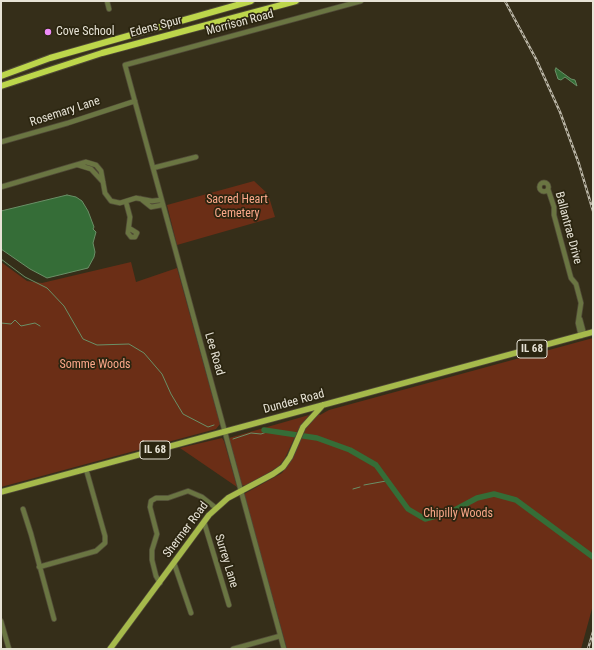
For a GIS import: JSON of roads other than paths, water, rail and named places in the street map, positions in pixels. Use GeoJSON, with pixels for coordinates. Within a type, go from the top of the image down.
{"type":"FeatureCollection","features":[{"type":"Feature","properties":{"kind":"highway","name":"Edens Spur"},"geometry":{"type":"LineString","coordinates":[[1,76],[50,58],[251,1]]}},
{"type":"Feature","properties":{"kind":"highway","name":"Edens Spur"},"geometry":{"type":"LineString","coordinates":[[1,86],[102,53],[296,1]]}},
{"type":"Feature","properties":{"kind":"main road","name":"Dundee Road"},"geometry":{"type":"LineString","coordinates":[[1,492],[593,332]]}},
{"type":"Feature","properties":{"kind":"main road","name":"Shermer Road"},"geometry":{"type":"LineString","coordinates":[[110,649],[216,508],[228,498],[274,474],[283,467],[290,457],[301,431],[323,405]]}},
{"type":"Feature","properties":{"kind":"street"},"geometry":{"type":"LineString","coordinates":[[107,1],[109,9]]}},
{"type":"Feature","properties":{"kind":"street","name":"Morrison Road"},"geometry":{"type":"LineString","coordinates":[[125,65],[361,1]]}},
{"type":"Feature","properties":{"kind":"street","name":"Lee Road"},"geometry":{"type":"LineString","coordinates":[[125,65],[284,649]]}},
{"type":"Feature","properties":{"kind":"street","name":"Rosemary Lane"},"geometry":{"type":"LineString","coordinates":[[1,142],[68,124],[135,101]]}},
{"type":"Feature","properties":{"kind":"street"},"geometry":{"type":"LineString","coordinates":[[153,168],[196,157]]}},
{"type":"Feature","properties":{"kind":"street"},"geometry":{"type":"LineString","coordinates":[[1,188],[86,162],[96,165],[103,174],[105,193],[111,201],[120,203],[139,198],[152,201],[161,200]]}},
{"type":"Feature","properties":{"kind":"street","name":"Ballantrae Drive"},"geometry":{"type":"LineString","coordinates":[[548,189],[554,207],[554,215],[571,278],[576,284],[581,303],[579,317],[582,335]]}},
{"type":"Feature","properties":{"kind":"street"},"geometry":{"type":"LineString","coordinates":[[139,198],[149,206],[162,205]]}},
{"type":"Feature","properties":{"kind":"street"},"geometry":{"type":"LineString","coordinates":[[126,202],[130,213],[129,228]]}},
{"type":"Feature","properties":{"kind":"street"},"geometry":{"type":"LineString","coordinates":[[39,567],[96,551],[105,543],[105,536],[86,469]]}},
{"type":"Feature","properties":{"kind":"street"},"geometry":{"type":"LineString","coordinates":[[160,583],[156,576],[152,560],[152,550],[157,534],[150,507],[151,501],[156,498],[168,498],[188,491],[202,497],[216,508]]}},
{"type":"Feature","properties":{"kind":"street"},"geometry":{"type":"LineString","coordinates":[[22,509],[54,619]]}},
{"type":"Feature","properties":{"kind":"street","name":"Surrey Lane"},"geometry":{"type":"LineString","coordinates":[[204,522],[229,605]]}},
{"type":"Feature","properties":{"kind":"street"},"geometry":{"type":"LineString","coordinates":[[174,563],[191,613]]}},
{"type":"Feature","properties":{"kind":"street"},"geometry":{"type":"LineString","coordinates":[[1,621],[9,649]]}},
{"type":"Feature","properties":{"kind":"street"},"geometry":{"type":"LineString","coordinates":[[233,649],[280,636]]}},
{"type":"Feature","properties":{"kind":"waterway"},"geometry":{"type":"LineString","coordinates":[[1,259],[25,277],[47,288],[64,306],[83,339],[97,345],[129,344],[144,353],[162,374],[171,394],[183,414],[208,427],[214,425]]}},
{"type":"Feature","properties":{"kind":"waterway"},"geometry":{"type":"LineString","coordinates":[[1,323],[11,324],[15,320],[21,326],[35,323],[40,326]]}},
{"type":"Feature","properties":{"kind":"waterway"},"geometry":{"type":"LineString","coordinates":[[264,430],[317,438],[350,450],[376,465],[408,509],[425,519],[451,512],[477,498],[494,494],[516,500],[593,557]]}},
{"type":"Feature","properties":{"kind":"waterway"},"geometry":{"type":"LineString","coordinates":[[233,439],[251,433],[261,434],[272,430]]}},
{"type":"Feature","properties":{"kind":"waterway"},"geometry":{"type":"LineString","coordinates":[[364,485],[386,481]]}},
{"type":"Feature","properties":{"kind":"waterway"},"geometry":{"type":"LineString","coordinates":[[353,489],[360,487]]}},
{"type":"Feature","properties":{"kind":"railway"},"geometry":{"type":"LineString","coordinates":[[505,1],[536,59],[560,112],[579,164],[593,211]]}},
{"type":"Feature","properties":{"kind":"railway"},"geometry":{"type":"LineString","coordinates":[[588,649],[593,632]]}},
{"type":"Feature","properties":{"kind":"place","name":"Cove School"},"geometry":{"type":"Point","coordinates":[48,32]}},
{"type":"Feature","properties":{"kind":"park label","name":"Sacred Heart Cemetery"},"geometry":{"type":"Point","coordinates":[237,207]}},
{"type":"Feature","properties":{"kind":"park label","name":"Somme Woods"},"geometry":{"type":"Point","coordinates":[95,365]}},
{"type":"Feature","properties":{"kind":"park label","name":"Chipilly Woods"},"geometry":{"type":"Point","coordinates":[458,514]}}]}
